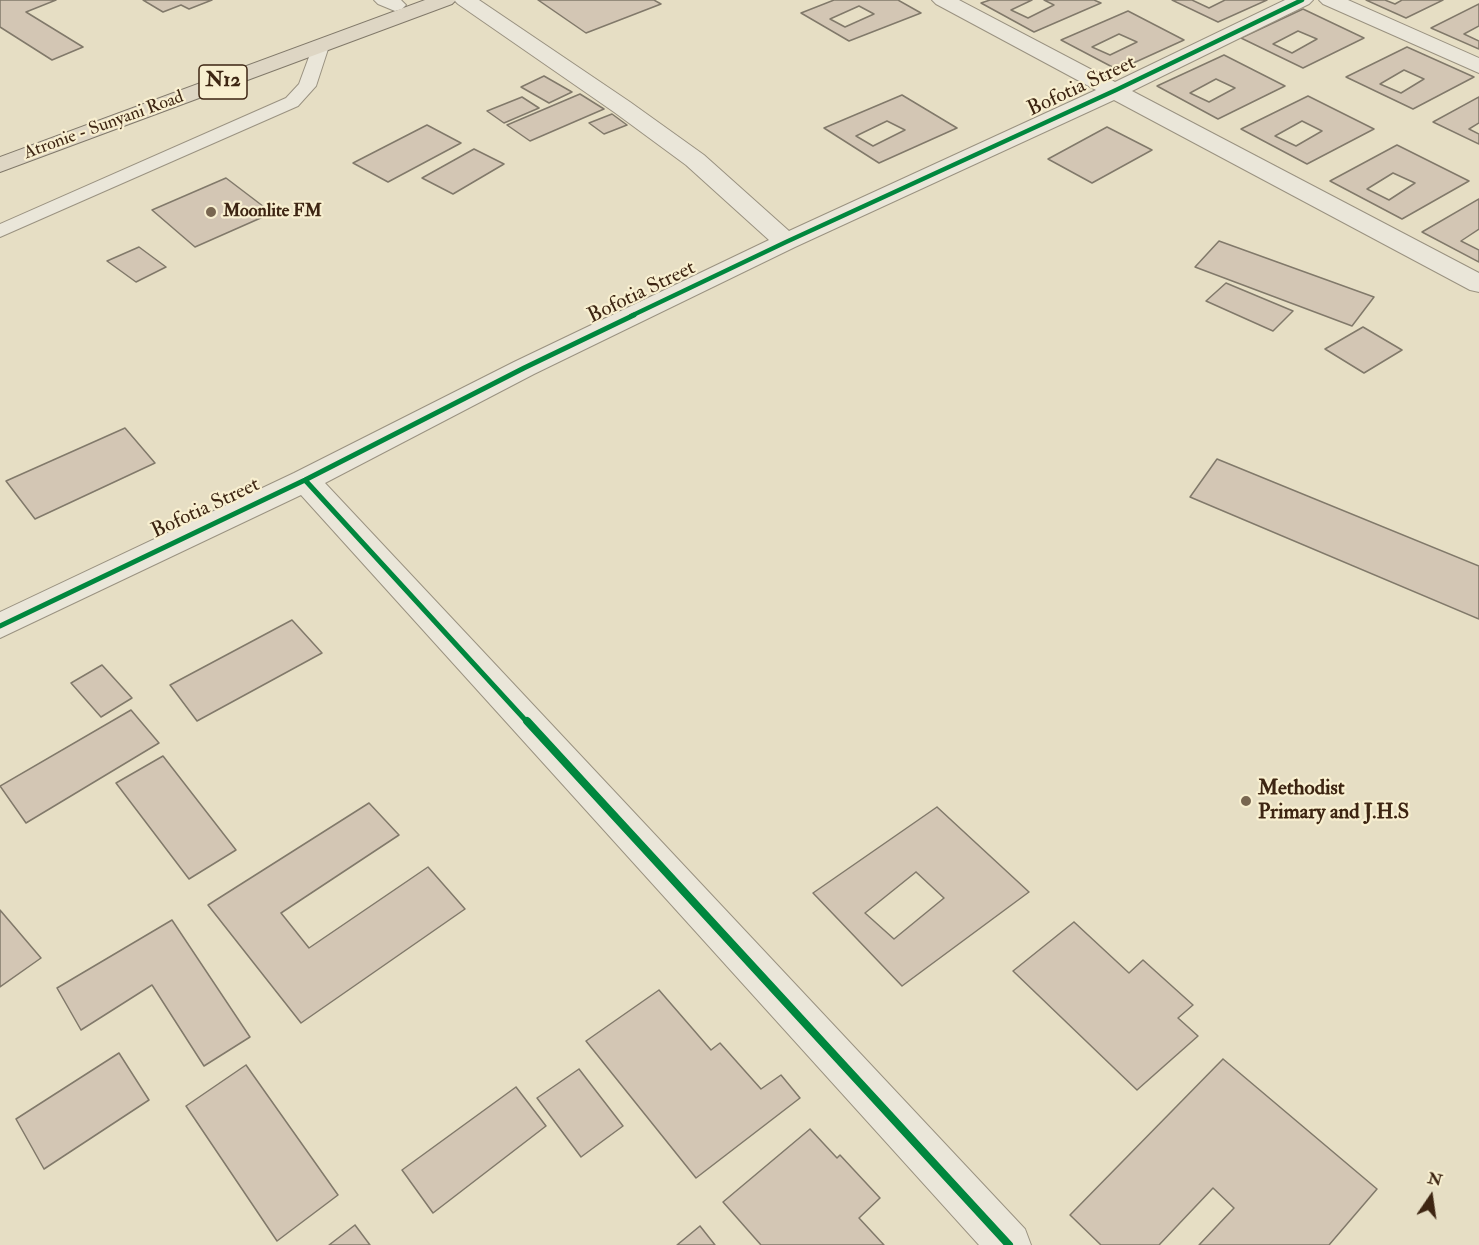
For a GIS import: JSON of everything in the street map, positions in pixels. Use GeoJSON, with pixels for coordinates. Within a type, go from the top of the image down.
{"type":"FeatureCollection","features":[{"type":"Feature","properties":{"kind":"highway","name":"Atronie - Sunyani Road"},"geometry":{"type":"LineString","coordinates":[[0,165],[445,0]]}},
{"type":"Feature","properties":{"kind":"highway","name":"N12"},"geometry":{"type":"LineString","coordinates":[[0,146],[397,2]]}},
{"type":"Feature","properties":{"kind":"street"},"geometry":{"type":"LineString","coordinates":[[465,0],[622,107],[694,160],[786,242]]}},
{"type":"Feature","properties":{"kind":"street"},"geometry":{"type":"LineString","coordinates":[[943,0],[1479,284]]}},
{"type":"Feature","properties":{"kind":"street","name":"Bofotia Street"},"geometry":{"type":"LineString","coordinates":[[0,626],[305,480],[524,368],[786,242],[1116,90],[1302,0]]}},
{"type":"Feature","properties":{"kind":"street"},"geometry":{"type":"LineString","coordinates":[[1330,0],[1479,66]]}},
{"type":"Feature","properties":{"kind":"street"},"geometry":{"type":"LineString","coordinates":[[305,480],[1009,1245]]}},
{"type":"Feature","properties":{"kind":"lane"},"geometry":{"type":"LineString","coordinates":[[0,231],[292,102],[307,86],[321,46]]}},
{"type":"Feature","properties":{"kind":"building"},"geometry":{"type":"Polygon","coordinates":[[[0,0],[56,0],[26,12],[83,47],[52,60],[0,27],[0,0]]]}},
{"type":"Feature","properties":{"kind":"building"},"geometry":{"type":"Polygon","coordinates":[[[143,0],[212,0],[189,9],[181,5],[163,12],[143,0]]]}},
{"type":"Feature","properties":{"kind":"building"},"geometry":{"type":"Polygon","coordinates":[[[538,0],[654,0],[661,4],[586,33],[538,0]]]}},
{"type":"Feature","properties":{"kind":"building"},"geometry":{"type":"Polygon","coordinates":[[[834,0],[898,0],[921,13],[849,41],[801,13],[834,0]],[[859,6],[830,19],[845,27],[874,14],[859,6]]]}},
{"type":"Feature","properties":{"kind":"building"},"geometry":{"type":"Polygon","coordinates":[[[990,0],[1032,0],[1011,10],[1028,18],[1054,5],[1044,0],[1094,0],[1101,3],[1034,32],[981,3],[990,0]]]}},
{"type":"Feature","properties":{"kind":"building"},"geometry":{"type":"Polygon","coordinates":[[[1172,0],[1192,0],[1209,8],[1225,0],[1267,0],[1218,22],[1172,0]]]}},
{"type":"Feature","properties":{"kind":"building"},"geometry":{"type":"Polygon","coordinates":[[[1366,0],[1385,0],[1395,4],[1402,0],[1443,0],[1406,18],[1366,0]]]}},
{"type":"Feature","properties":{"kind":"building"},"geometry":{"type":"Polygon","coordinates":[[[1479,4],[1479,26],[1464,34],[1479,41],[1479,49],[1431,28],[1479,4]]]}},
{"type":"Feature","properties":{"kind":"building"},"geometry":{"type":"Polygon","coordinates":[[[1303,9],[1364,38],[1303,68],[1241,38],[1303,9]],[[1298,31],[1273,44],[1292,53],[1317,39],[1298,31]]]}},
{"type":"Feature","properties":{"kind":"building"},"geometry":{"type":"Polygon","coordinates":[[[1128,11],[1184,40],[1118,70],[1061,40],[1128,11]],[[1119,34],[1092,47],[1110,55],[1137,42],[1119,34]]]}},
{"type":"Feature","properties":{"kind":"building"},"geometry":{"type":"Polygon","coordinates":[[[1407,47],[1474,77],[1413,109],[1346,77],[1407,47]],[[1404,70],[1380,84],[1401,93],[1424,79],[1404,70]]]}},
{"type":"Feature","properties":{"kind":"building"},"geometry":{"type":"Polygon","coordinates":[[[1224,55],[1285,86],[1218,119],[1157,86],[1224,55]],[[1216,79],[1190,93],[1209,102],[1235,88],[1216,79]]]}},
{"type":"Feature","properties":{"kind":"building"},"geometry":{"type":"Polygon","coordinates":[[[544,76],[572,92],[549,103],[521,87],[544,76]]]}},
{"type":"Feature","properties":{"kind":"building"},"geometry":{"type":"Polygon","coordinates":[[[580,94],[604,109],[530,141],[507,125],[580,94]]]}},
{"type":"Feature","properties":{"kind":"building"},"geometry":{"type":"Polygon","coordinates":[[[902,95],[957,128],[879,163],[824,128],[902,95]],[[887,121],[856,136],[873,146],[905,130],[887,121]]]}},
{"type":"Feature","properties":{"kind":"building"},"geometry":{"type":"Polygon","coordinates":[[[1308,96],[1374,129],[1307,164],[1241,129],[1308,96]],[[1302,121],[1275,136],[1296,146],[1322,131],[1302,121]]]}},
{"type":"Feature","properties":{"kind":"building"},"geometry":{"type":"Polygon","coordinates":[[[522,97],[539,108],[504,123],[487,111],[522,97]]]}},
{"type":"Feature","properties":{"kind":"building"},"geometry":{"type":"Polygon","coordinates":[[[1479,97],[1479,123],[1469,129],[1479,134],[1479,144],[1433,122],[1479,97]]]}},
{"type":"Feature","properties":{"kind":"building"},"geometry":{"type":"Polygon","coordinates":[[[612,114],[627,125],[604,134],[589,123],[612,114]]]}},
{"type":"Feature","properties":{"kind":"building"},"geometry":{"type":"Polygon","coordinates":[[[427,125],[461,143],[388,182],[353,163],[427,125]]]}},
{"type":"Feature","properties":{"kind":"building"},"geometry":{"type":"Polygon","coordinates":[[[1107,127],[1152,150],[1092,183],[1048,159],[1107,127]]]}},
{"type":"Feature","properties":{"kind":"building"},"geometry":{"type":"Polygon","coordinates":[[[1397,145],[1469,181],[1402,219],[1330,181],[1397,145]],[[1393,173],[1367,189],[1389,200],[1415,183],[1393,173]]]}},
{"type":"Feature","properties":{"kind":"building"},"geometry":{"type":"Polygon","coordinates":[[[474,149],[504,164],[453,194],[422,178],[474,149]]]}},
{"type":"Feature","properties":{"kind":"building","name":"Moonlite FM"},"geometry":{"type":"Polygon","coordinates":[[[226,178],[272,213],[195,247],[152,210],[226,178]]]}},
{"type":"Feature","properties":{"kind":"building"},"geometry":{"type":"Polygon","coordinates":[[[1479,199],[1479,229],[1461,241],[1479,250],[1479,262],[1422,232],[1479,199]]]}},
{"type":"Feature","properties":{"kind":"building"},"geometry":{"type":"Polygon","coordinates":[[[1219,241],[1374,297],[1352,326],[1195,267],[1219,241]]]}},
{"type":"Feature","properties":{"kind":"building"},"geometry":{"type":"Polygon","coordinates":[[[139,247],[166,267],[136,282],[107,261],[139,247]]]}},
{"type":"Feature","properties":{"kind":"building"},"geometry":{"type":"Polygon","coordinates":[[[1226,283],[1293,311],[1273,331],[1206,301],[1226,283]]]}},
{"type":"Feature","properties":{"kind":"building"},"geometry":{"type":"Polygon","coordinates":[[[1363,327],[1402,350],[1364,373],[1325,349],[1363,327]]]}},
{"type":"Feature","properties":{"kind":"building"},"geometry":{"type":"Polygon","coordinates":[[[125,428],[155,463],[35,519],[6,481],[125,428]]]}},
{"type":"Feature","properties":{"kind":"building"},"geometry":{"type":"Polygon","coordinates":[[[1217,459],[1479,566],[1479,619],[1190,497],[1217,459]]]}},
{"type":"Feature","properties":{"kind":"building"},"geometry":{"type":"Polygon","coordinates":[[[292,620],[322,653],[197,721],[170,685],[292,620]]]}},
{"type":"Feature","properties":{"kind":"building"},"geometry":{"type":"Polygon","coordinates":[[[102,665],[132,698],[101,717],[71,683],[102,665]]]}},
{"type":"Feature","properties":{"kind":"building"},"geometry":{"type":"Polygon","coordinates":[[[131,710],[159,743],[26,823],[0,786],[131,710]]]}},
{"type":"Feature","properties":{"kind":"building"},"geometry":{"type":"Polygon","coordinates":[[[163,756],[236,850],[189,879],[116,783],[163,756]]]}},
{"type":"Feature","properties":{"kind":"building"},"geometry":{"type":"Polygon","coordinates":[[[369,803],[399,835],[281,913],[309,948],[428,867],[465,909],[301,1023],[208,905],[369,803]]]}},
{"type":"Feature","properties":{"kind":"building"},"geometry":{"type":"Polygon","coordinates":[[[937,807],[1029,892],[902,986],[813,893],[937,807]],[[916,872],[865,913],[894,939],[944,898],[916,872]]]}},
{"type":"Feature","properties":{"kind":"building"},"geometry":{"type":"Polygon","coordinates":[[[0,910],[41,958],[0,987],[0,910]]]}},
{"type":"Feature","properties":{"kind":"building"},"geometry":{"type":"Polygon","coordinates":[[[172,920],[250,1037],[204,1066],[152,985],[81,1030],[57,988],[172,920]]]}},
{"type":"Feature","properties":{"kind":"building"},"geometry":{"type":"Polygon","coordinates":[[[1074,922],[1129,973],[1143,960],[1193,1005],[1178,1018],[1198,1036],[1137,1090],[1013,971],[1074,922]]]}},
{"type":"Feature","properties":{"kind":"building"},"geometry":{"type":"Polygon","coordinates":[[[659,990],[711,1050],[720,1043],[761,1089],[781,1075],[800,1098],[696,1178],[586,1041],[659,990]]]}},
{"type":"Feature","properties":{"kind":"building"},"geometry":{"type":"Polygon","coordinates":[[[119,1053],[149,1100],[44,1169],[16,1119],[119,1053]]]}},
{"type":"Feature","properties":{"kind":"building"},"geometry":{"type":"Polygon","coordinates":[[[1223,1059],[1377,1189],[1329,1245],[1199,1245],[1234,1208],[1213,1188],[1159,1245],[1101,1245],[1070,1215],[1223,1059]]]}},
{"type":"Feature","properties":{"kind":"building"},"geometry":{"type":"Polygon","coordinates":[[[246,1065],[338,1195],[277,1241],[186,1106],[246,1065]]]}},
{"type":"Feature","properties":{"kind":"building"},"geometry":{"type":"Polygon","coordinates":[[[579,1069],[623,1126],[581,1157],[537,1098],[579,1069]]]}},
{"type":"Feature","properties":{"kind":"building"},"geometry":{"type":"Polygon","coordinates":[[[516,1087],[546,1126],[433,1213],[402,1170],[516,1087]]]}},
{"type":"Feature","properties":{"kind":"building"},"geometry":{"type":"Polygon","coordinates":[[[810,1129],[837,1158],[840,1155],[880,1198],[859,1218],[884,1245],[761,1245],[723,1202],[810,1129]]]}},
{"type":"Feature","properties":{"kind":"building"},"geometry":{"type":"Polygon","coordinates":[[[355,1225],[370,1245],[329,1245],[355,1225]]]}},
{"type":"Feature","properties":{"kind":"building"},"geometry":{"type":"Polygon","coordinates":[[[700,1226],[715,1245],[677,1245],[700,1226]]]}},
{"type":"Feature","properties":{"kind":"cycle path"},"geometry":{"type":"LineString","coordinates":[[0,626],[305,480],[524,368],[786,242],[1116,90],[1302,0]]}},
{"type":"Feature","properties":{"kind":"cycle path"},"geometry":{"type":"LineString","coordinates":[[305,480],[1009,1245]]}},
{"type":"Feature","properties":{"kind":"place","name":"Moonlite FM"},"geometry":{"type":"Point","coordinates":[211,212]}},
{"type":"Feature","properties":{"kind":"place","name":"Methodist Primary and J.H.S"},"geometry":{"type":"Point","coordinates":[1246,801]}}]}
